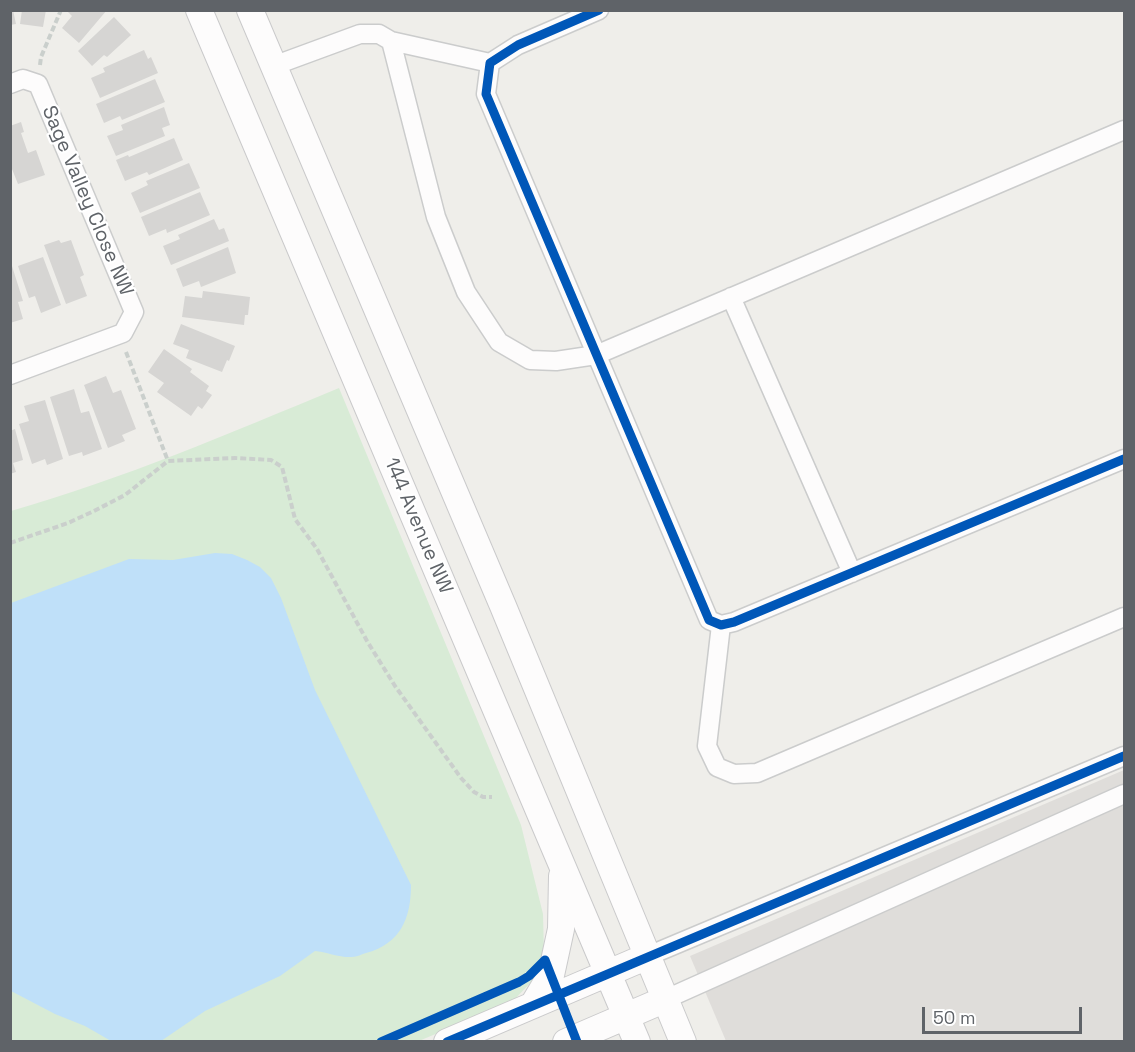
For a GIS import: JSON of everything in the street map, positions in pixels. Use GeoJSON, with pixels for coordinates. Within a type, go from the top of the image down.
{"type":"FeatureCollection","features":[{"type":"Feature","properties":{"kind":"main road","name":"144 Avenue NW"},"geometry":{"type":"LineString","coordinates":[[199,10],[607,973],[638,1041]]}},
{"type":"Feature","properties":{"kind":"main road"},"geometry":{"type":"LineString","coordinates":[[250,10],[499,595],[683,1041]]}},
{"type":"Feature","properties":{"kind":"main road"},"geometry":{"type":"LineString","coordinates":[[533,1005],[552,975],[561,929],[562,866]]}},
{"type":"Feature","properties":{"kind":"main road"},"geometry":{"type":"LineString","coordinates":[[447,1041],[648,956]]}},
{"type":"Feature","properties":{"kind":"main road"},"geometry":{"type":"LineString","coordinates":[[566,1041],[666,999]]}},
{"type":"Feature","properties":{"kind":"street"},"geometry":{"type":"LineString","coordinates":[[273,66],[360,34],[379,34],[391,41],[490,63],[518,45],[599,10]]}},
{"type":"Feature","properties":{"kind":"street"},"geometry":{"type":"LineString","coordinates":[[391,41],[436,217],[466,292],[499,342],[530,360],[556,361],[596,354],[1125,130]]}},
{"type":"Feature","properties":{"kind":"street"},"geometry":{"type":"LineString","coordinates":[[490,63],[486,94],[709,620],[721,625],[734,622],[1125,459]]}},
{"type":"Feature","properties":{"kind":"street","name":"Sage Valley Close NW"},"geometry":{"type":"LineString","coordinates":[[10,84],[23,79],[38,84],[134,312],[123,333]]}},
{"type":"Feature","properties":{"kind":"street"},"geometry":{"type":"LineString","coordinates":[[731,297],[852,573]]}},
{"type":"Feature","properties":{"kind":"street"},"geometry":{"type":"LineString","coordinates":[[10,375],[123,333]]}},
{"type":"Feature","properties":{"kind":"street"},"geometry":{"type":"LineString","coordinates":[[721,625],[707,746],[717,767],[734,774],[757,773],[1125,617]]}},
{"type":"Feature","properties":{"kind":"street"},"geometry":{"type":"LineString","coordinates":[[648,956],[1125,756]]}},
{"type":"Feature","properties":{"kind":"street"},"geometry":{"type":"LineString","coordinates":[[666,999],[1125,794]]}},
{"type":"Feature","properties":{"kind":"path"},"geometry":{"type":"LineString","coordinates":[[38,84],[41,57],[61,10]]}},
{"type":"Feature","properties":{"kind":"path"},"geometry":{"type":"LineString","coordinates":[[123,333],[126,353],[168,461]]}},
{"type":"Feature","properties":{"kind":"path"},"geometry":{"type":"LineString","coordinates":[[10,543],[68,523],[125,495],[168,461],[235,458],[271,460],[282,467],[295,519],[317,549],[367,641],[395,686],[461,778],[474,792],[483,797],[492,797]]}},
{"type":"Feature","properties":{"kind":"shaded area"},"geometry":{"type":"Polygon","coordinates":[[[1124,770],[1124,1041],[726,1041],[690,956],[1124,770]]]}},
{"type":"Feature","properties":{"kind":"green space"},"geometry":{"type":"Polygon","coordinates":[[[339,388],[521,825],[543,914],[544,954],[535,978],[513,1001],[419,1041],[11,1042],[11,511],[135,470],[339,388]]]}},
{"type":"Feature","properties":{"kind":"water"},"geometry":{"type":"Polygon","coordinates":[[[215,553],[232,554],[247,560],[260,567],[271,578],[281,598],[315,690],[411,885],[409,909],[406,919],[395,936],[378,949],[352,957],[315,951],[280,976],[205,1011],[161,1041],[111,1041],[11,991],[11,603],[129,559],[173,560],[215,553]]]}},
{"type":"Feature","properties":{"kind":"building"},"geometry":{"type":"Polygon","coordinates":[[[10,10],[13,10],[16,24],[10,25],[10,10]]]}},
{"type":"Feature","properties":{"kind":"building"},"geometry":{"type":"Polygon","coordinates":[[[22,10],[46,10],[43,27],[20,24],[22,10]]]}},
{"type":"Feature","properties":{"kind":"building"},"geometry":{"type":"Polygon","coordinates":[[[66,10],[107,10],[79,43],[62,28],[72,16],[66,10]]]}},
{"type":"Feature","properties":{"kind":"building"},"geometry":{"type":"Polygon","coordinates":[[[114,17],[131,35],[107,57],[104,55],[92,66],[78,51],[114,17]]]}},
{"type":"Feature","properties":{"kind":"building"},"geometry":{"type":"Polygon","coordinates":[[[144,50],[148,59],[151,57],[158,73],[100,98],[91,78],[105,72],[103,68],[144,50]]]}},
{"type":"Feature","properties":{"kind":"building"},"geometry":{"type":"Polygon","coordinates":[[[155,79],[165,102],[122,120],[120,116],[104,123],[96,104],[155,79]]]}},
{"type":"Feature","properties":{"kind":"building"},"geometry":{"type":"Polygon","coordinates":[[[164,107],[170,125],[162,128],[165,136],[116,156],[107,136],[123,130],[121,125],[164,107]]]}},
{"type":"Feature","properties":{"kind":"building"},"geometry":{"type":"Polygon","coordinates":[[[21,122],[24,132],[21,133],[28,153],[36,150],[45,175],[18,184],[10,164],[10,126],[21,122]]]}},
{"type":"Feature","properties":{"kind":"building"},"geometry":{"type":"Polygon","coordinates":[[[174,138],[183,160],[149,175],[147,172],[125,181],[116,160],[128,155],[129,157],[174,138]]]}},
{"type":"Feature","properties":{"kind":"building"},"geometry":{"type":"Polygon","coordinates":[[[189,163],[200,188],[140,213],[131,193],[148,185],[146,181],[189,163]]]}},
{"type":"Feature","properties":{"kind":"building"},"geometry":{"type":"Polygon","coordinates":[[[200,192],[210,215],[167,233],[166,229],[149,236],[141,217],[200,192]]]}},
{"type":"Feature","properties":{"kind":"building"},"geometry":{"type":"Polygon","coordinates":[[[214,219],[219,230],[224,228],[229,241],[171,265],[163,246],[180,239],[178,235],[214,219]]]}},
{"type":"Feature","properties":{"kind":"building"},"geometry":{"type":"Polygon","coordinates":[[[59,240],[61,243],[71,240],[84,275],[80,277],[87,296],[66,304],[44,245],[59,240]]]}},
{"type":"Feature","properties":{"kind":"building"},"geometry":{"type":"Polygon","coordinates":[[[228,247],[236,273],[201,287],[199,281],[183,287],[176,269],[228,247]]]}},
{"type":"Feature","properties":{"kind":"building"},"geometry":{"type":"Polygon","coordinates":[[[43,257],[61,305],[41,313],[35,296],[29,298],[18,266],[43,257]]]}},
{"type":"Feature","properties":{"kind":"building"},"geometry":{"type":"Polygon","coordinates":[[[12,266],[23,301],[18,302],[23,319],[10,323],[10,267],[12,266]]]}},
{"type":"Feature","properties":{"kind":"building"},"geometry":{"type":"Polygon","coordinates":[[[203,291],[250,297],[248,315],[245,315],[244,325],[182,317],[185,296],[202,298],[203,291]]]}},
{"type":"Feature","properties":{"kind":"building"},"geometry":{"type":"Polygon","coordinates":[[[181,324],[235,346],[222,372],[186,358],[189,350],[173,344],[181,324]]]}},
{"type":"Feature","properties":{"kind":"building"},"geometry":{"type":"Polygon","coordinates":[[[164,349],[192,369],[190,372],[209,386],[206,391],[212,395],[202,409],[198,406],[191,416],[157,392],[164,383],[148,372],[164,349]]]}},
{"type":"Feature","properties":{"kind":"building"},"geometry":{"type":"Polygon","coordinates":[[[106,376],[113,393],[121,390],[136,429],[122,435],[125,441],[108,448],[84,385],[106,376]]]}},
{"type":"Feature","properties":{"kind":"building"},"geometry":{"type":"Polygon","coordinates":[[[74,389],[81,413],[89,411],[102,449],[83,456],[82,452],[69,456],[50,397],[74,389]]]}},
{"type":"Feature","properties":{"kind":"building"},"geometry":{"type":"Polygon","coordinates":[[[45,400],[63,459],[47,465],[45,459],[32,464],[19,424],[29,421],[24,406],[45,400]]]}},
{"type":"Feature","properties":{"kind":"building"},"geometry":{"type":"Polygon","coordinates":[[[15,429],[23,460],[13,463],[16,472],[10,474],[10,431],[15,429]]]}},
{"type":"Feature","properties":{"kind":"cycle path"},"geometry":{"type":"LineString","coordinates":[[599,10],[518,45],[490,63],[486,94],[709,620],[721,625],[734,622],[1124,459]]}},
{"type":"Feature","properties":{"kind":"cycle path"},"geometry":{"type":"LineString","coordinates":[[447,1042],[1124,756]]}},
{"type":"Feature","properties":{"kind":"cycle path"},"geometry":{"type":"LineString","coordinates":[[381,1042],[519,982],[529,976],[545,960],[577,1042]]}}]}
